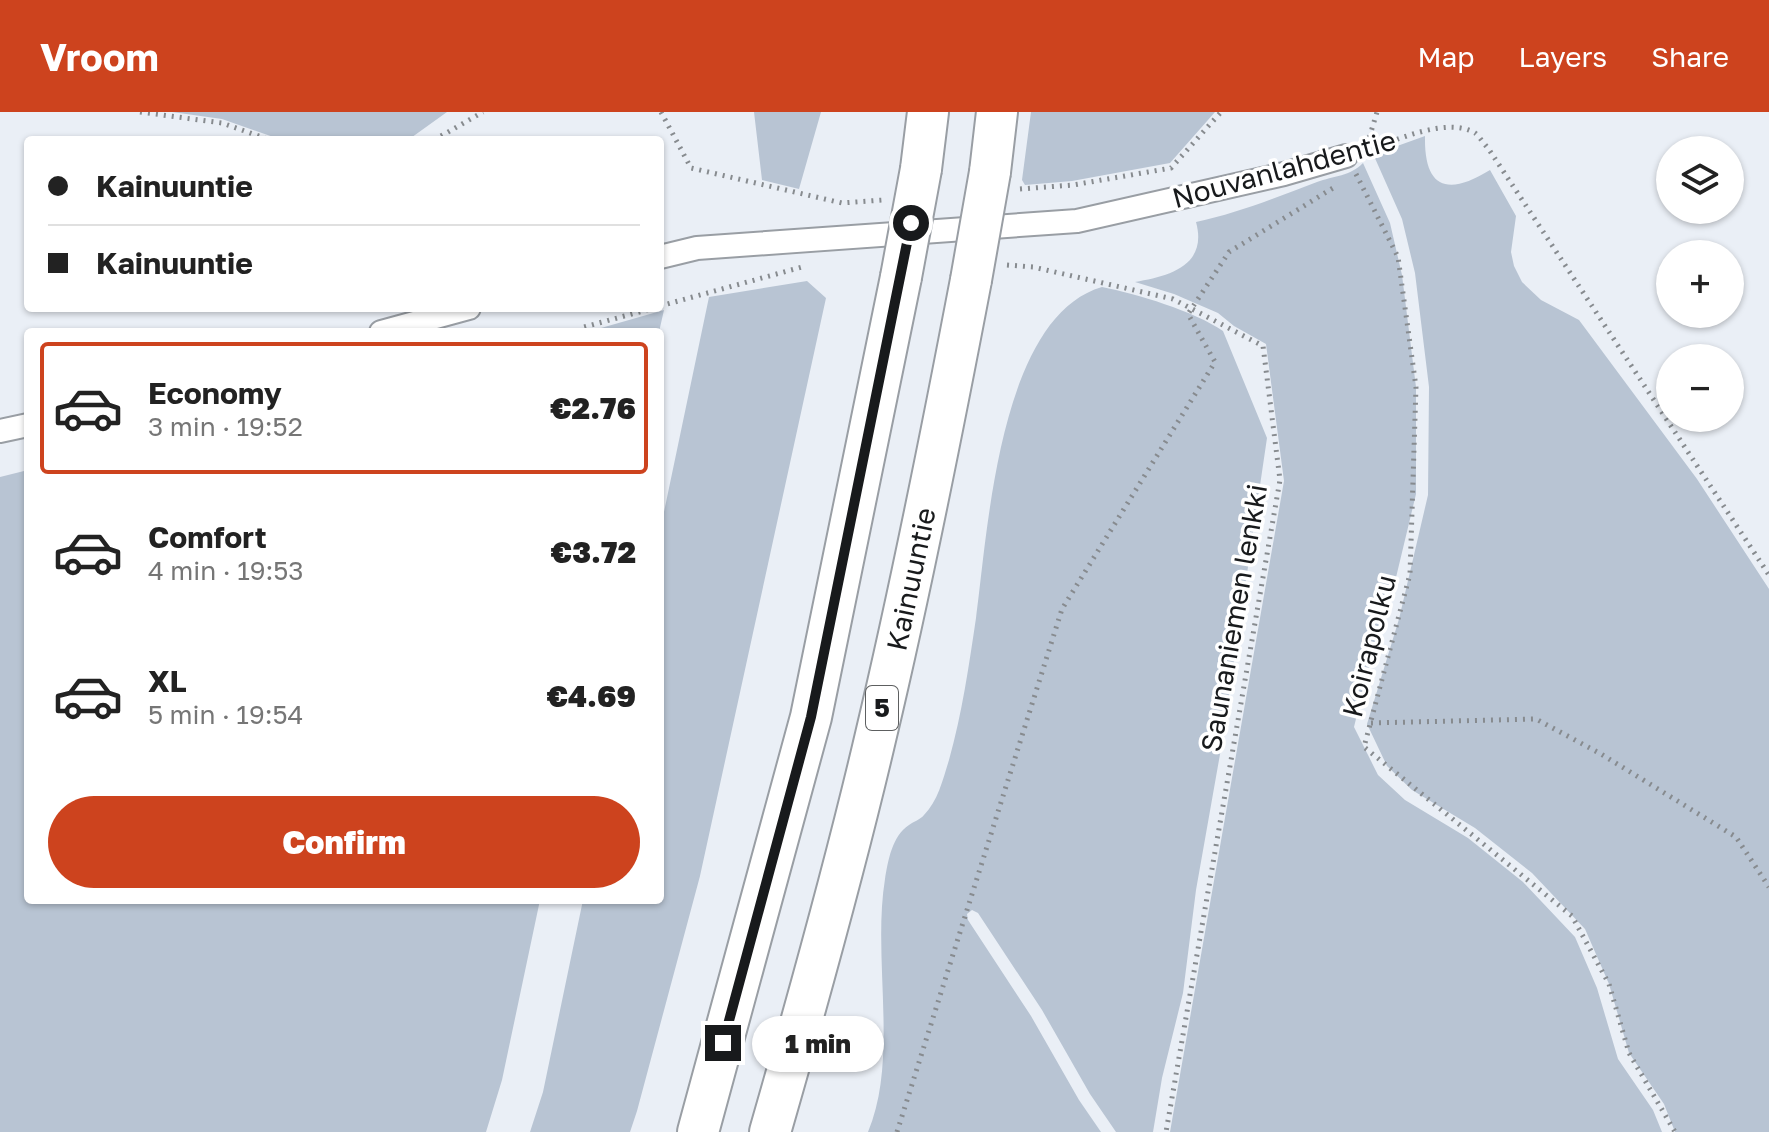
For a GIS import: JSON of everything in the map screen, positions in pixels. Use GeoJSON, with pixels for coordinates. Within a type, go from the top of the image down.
{"type":"FeatureCollection","features":[{"type":"Feature","properties":{"kind":"highway"},"geometry":{"type":"LineString","coordinates":[[698,1132],[811,717],[901,277],[928,112]]}},
{"type":"Feature","properties":{"kind":"highway","name":"Kainuuntie"},"geometry":{"type":"LineString","coordinates":[[770,1132],[876,736],[927,510],[987,272],[990,172],[997,112]]}},
{"type":"Feature","properties":{"kind":"street","name":"Nouvanlahdentie"},"geometry":{"type":"LineString","coordinates":[[664,256],[697,248],[1077,221],[1284,174],[1356,165]]}},
{"type":"Feature","properties":{"kind":"street"},"geometry":{"type":"LineString","coordinates":[[396,328],[454,312]]}},
{"type":"Feature","properties":{"kind":"street"},"geometry":{"type":"LineString","coordinates":[[0,431],[24,426]]}},
{"type":"Feature","properties":{"kind":"path"},"geometry":{"type":"LineString","coordinates":[[140,112],[222,123],[259,136]]}},
{"type":"Feature","properties":{"kind":"path"},"geometry":{"type":"LineString","coordinates":[[441,136],[483,112]]}},
{"type":"Feature","properties":{"kind":"path"},"geometry":{"type":"LineString","coordinates":[[1356,165],[1377,112]]}},
{"type":"Feature","properties":{"kind":"path","name":"Nouvanlahdentie"},"geometry":{"type":"LineString","coordinates":[[1356,165],[1431,129],[1454,128],[1475,133],[1497,161],[1769,575]]}},
{"type":"Feature","properties":{"kind":"path","name":"Koirapolku"},"geometry":{"type":"LineString","coordinates":[[1356,165],[1398,257],[1416,387],[1410,574],[1364,747],[1572,916],[1609,984],[1629,1053],[1675,1132]]}},
{"type":"Feature","properties":{"kind":"path"},"geometry":{"type":"LineString","coordinates":[[897,1132],[1062,609],[1215,362],[1188,314],[1229,252],[1343,182]]}},
{"type":"Feature","properties":{"kind":"path"},"geometry":{"type":"LineString","coordinates":[[664,305],[802,267],[817,266]]}},
{"type":"Feature","properties":{"kind":"path","name":"Saunaniemen lenkki"},"geometry":{"type":"LineString","coordinates":[[987,272],[1033,267],[1173,299],[1263,346],[1280,480],[1166,1132]]}},
{"type":"Feature","properties":{"kind":"path"},"geometry":{"type":"LineString","coordinates":[[583,328],[639,312]]}},
{"type":"Feature","properties":{"kind":"path"},"geometry":{"type":"LineString","coordinates":[[1371,723],[1536,719],[1601,754],[1736,837],[1769,887]]}},
{"type":"Feature","properties":{"kind":"shaded area"},"geometry":{"type":"Polygon","coordinates":[[[172,112],[447,112],[414,136],[271,136],[222,119],[172,112]]]}},
{"type":"Feature","properties":{"kind":"shaded area"},"geometry":{"type":"Polygon","coordinates":[[[754,112],[821,112],[799,189],[762,180],[754,112]]]}},
{"type":"Feature","properties":{"kind":"shaded area"},"geometry":{"type":"Polygon","coordinates":[[[1031,112],[1215,112],[1170,163],[1072,181],[1025,185],[1022,180],[1031,112]]]}},
{"type":"Feature","properties":{"kind":"shaded area"},"geometry":{"type":"Polygon","coordinates":[[[1425,136],[1429,167],[1441,183],[1462,183],[1490,170],[1516,216],[1511,252],[1522,282],[1541,300],[1579,320],[1656,424],[1656,432],[1662,432],[1697,479],[1769,589],[1769,1132],[1675,1132],[1664,1104],[1629,1053],[1609,984],[1585,929],[1532,873],[1475,828],[1412,790],[1387,766],[1367,724],[1399,619],[1428,495],[1429,387],[1415,273],[1402,219],[1375,154],[1425,136]]]}},
{"type":"Feature","properties":{"kind":"shaded area"},"geometry":{"type":"Polygon","coordinates":[[[1363,163],[1390,223],[1402,275],[1416,387],[1416,494],[1387,615],[1354,727],[1378,775],[1405,800],[1468,838],[1523,882],[1575,937],[1597,988],[1618,1059],[1653,1110],[1662,1132],[1170,1132],[1284,481],[1266,344],[1218,313],[1174,294],[1135,282],[1172,272],[1191,259],[1198,237],[1196,222],[1347,173],[1363,163]]]}},
{"type":"Feature","properties":{"kind":"shaded area"},"geometry":{"type":"Polygon","coordinates":[[[807,281],[826,298],[700,876],[630,1132],[530,1132],[543,1092],[582,904],[664,904],[664,512],[709,297],[807,281]]]}},
{"type":"Feature","properties":{"kind":"shaded area"},"geometry":{"type":"Polygon","coordinates":[[[1102,287],[1165,304],[1223,331],[1267,438],[1222,743],[1196,890],[1183,993],[1162,1078],[1153,1132],[1116,1132],[1090,1094],[1042,1010],[978,913],[972,910],[967,914],[968,920],[1101,1132],[868,1132],[882,1072],[881,942],[885,879],[898,836],[922,817],[933,803],[949,760],[968,671],[986,533],[1005,431],[1020,382],[1041,339],[1068,306],[1102,287]]]}},
{"type":"Feature","properties":{"kind":"shaded area"},"geometry":{"type":"Polygon","coordinates":[[[657,312],[664,312],[660,328],[601,328],[657,312]]]}},
{"type":"Feature","properties":{"kind":"shaded area"},"geometry":{"type":"Polygon","coordinates":[[[24,471],[24,904],[539,904],[502,1080],[486,1132],[0,1132],[0,477],[24,471]]]}},
{"type":"Feature","properties":{"kind":"route"},"geometry":{"type":"LineString","coordinates":[[723,1043],[811,717],[911,223]]}}]}
